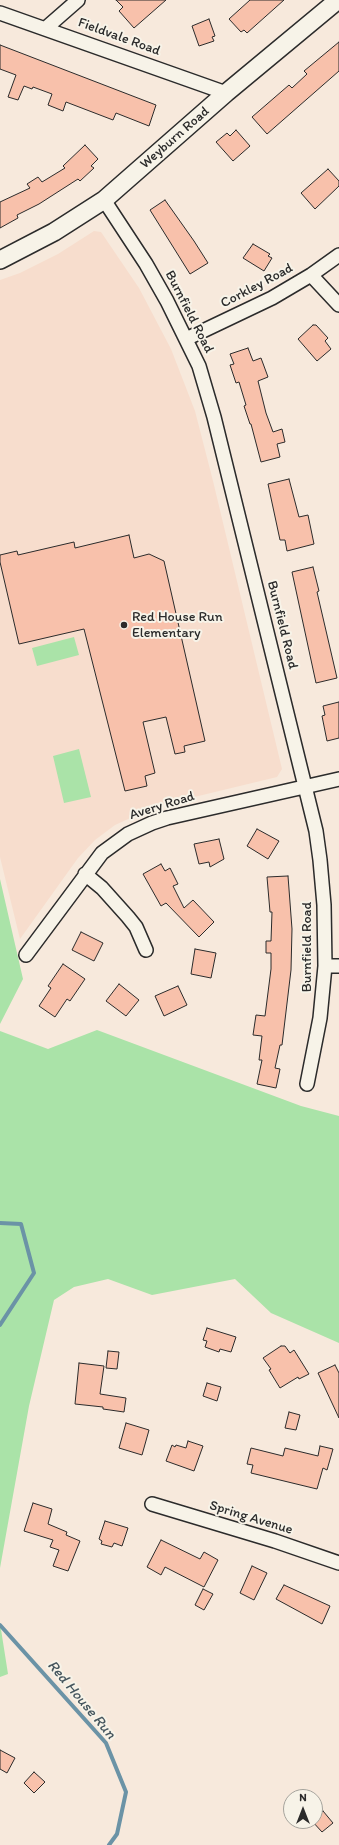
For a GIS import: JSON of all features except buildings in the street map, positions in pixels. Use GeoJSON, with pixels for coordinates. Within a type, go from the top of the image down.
{"type":"FeatureCollection","features":[{"type":"Feature","properties":{"kind":"street"},"geometry":{"type":"LineString","coordinates":[[46,28],[78,0]]}},
{"type":"Feature","properties":{"kind":"street","name":"Weyburn Road"},"geometry":{"type":"LineString","coordinates":[[0,260],[54,232],[104,200],[226,93],[338,0]]}},
{"type":"Feature","properties":{"kind":"street","name":"Fieldvale Road"},"geometry":{"type":"LineString","coordinates":[[0,13],[46,28],[226,93]]}},
{"type":"Feature","properties":{"kind":"street","name":"Burnfield Road"},"geometry":{"type":"LineString","coordinates":[[104,200],[146,264],[199,366],[209,396],[316,831],[324,905],[325,966],[320,1018],[307,1084]]}},
{"type":"Feature","properties":{"kind":"street","name":"Corkley Road"},"geometry":{"type":"LineString","coordinates":[[186,339],[272,298],[311,275],[339,255]]}},
{"type":"Feature","properties":{"kind":"street"},"geometry":{"type":"LineString","coordinates":[[311,275],[339,306]]}},
{"type":"Feature","properties":{"kind":"street","name":"Avery Road"},"geometry":{"type":"LineString","coordinates":[[26,955],[102,853],[115,842],[128,834],[152,823],[339,779]]}},
{"type":"Feature","properties":{"kind":"street"},"geometry":{"type":"LineString","coordinates":[[85,874],[102,888],[128,917],[136,927],[146,950]]}},
{"type":"Feature","properties":{"kind":"street"},"geometry":{"type":"LineString","coordinates":[[325,966],[339,966]]}},
{"type":"Feature","properties":{"kind":"street","name":"Spring Avenue"},"geometry":{"type":"LineString","coordinates":[[152,1504],[275,1541],[339,1563]]}},
{"type":"Feature","properties":{"kind":"shaded area","name":"Red House Run Elementary"},"geometry":{"type":"Polygon","coordinates":[[[94,231],[101,232],[139,288],[171,349],[195,411],[282,769],[277,777],[157,806],[115,825],[95,840],[78,858],[20,939],[0,857],[0,280],[20,273],[58,254],[94,231]]]}},
{"type":"Feature","properties":{"kind":"green space"},"geometry":{"type":"Polygon","coordinates":[[[74,637],[79,655],[37,666],[32,648],[74,637]]]}},
{"type":"Feature","properties":{"kind":"green space"},"geometry":{"type":"Polygon","coordinates":[[[79,749],[91,797],[64,803],[53,756],[79,749]]]}},
{"type":"Feature","properties":{"kind":"green space"},"geometry":{"type":"Polygon","coordinates":[[[0,879],[23,979],[0,1024],[0,879]]]}},
{"type":"Feature","properties":{"kind":"green space"},"geometry":{"type":"Polygon","coordinates":[[[97,1030],[301,1106],[339,1116],[339,1343],[271,1313],[235,1279],[152,1295],[108,1279],[74,1287],[54,1300],[29,1406],[0,1568],[0,1031],[48,1049],[97,1030]]]}},
{"type":"Feature","properties":{"kind":"green space"},"geometry":{"type":"Polygon","coordinates":[[[0,1623],[8,1674],[0,1677],[0,1623]]]}},
{"type":"Feature","properties":{"kind":"waterway","name":"Red House Run"},"geometry":{"type":"LineString","coordinates":[[0,1223],[21,1224],[34,1273],[0,1325]]}},
{"type":"Feature","properties":{"kind":"waterway","name":"Red House Run"},"geometry":{"type":"LineString","coordinates":[[0,1625],[106,1743],[126,1792],[117,1834],[109,1845]]}},
{"type":"Feature","properties":{"kind":"place","name":"Red House Run Elementary"},"geometry":{"type":"Point","coordinates":[124,625]}}]}
